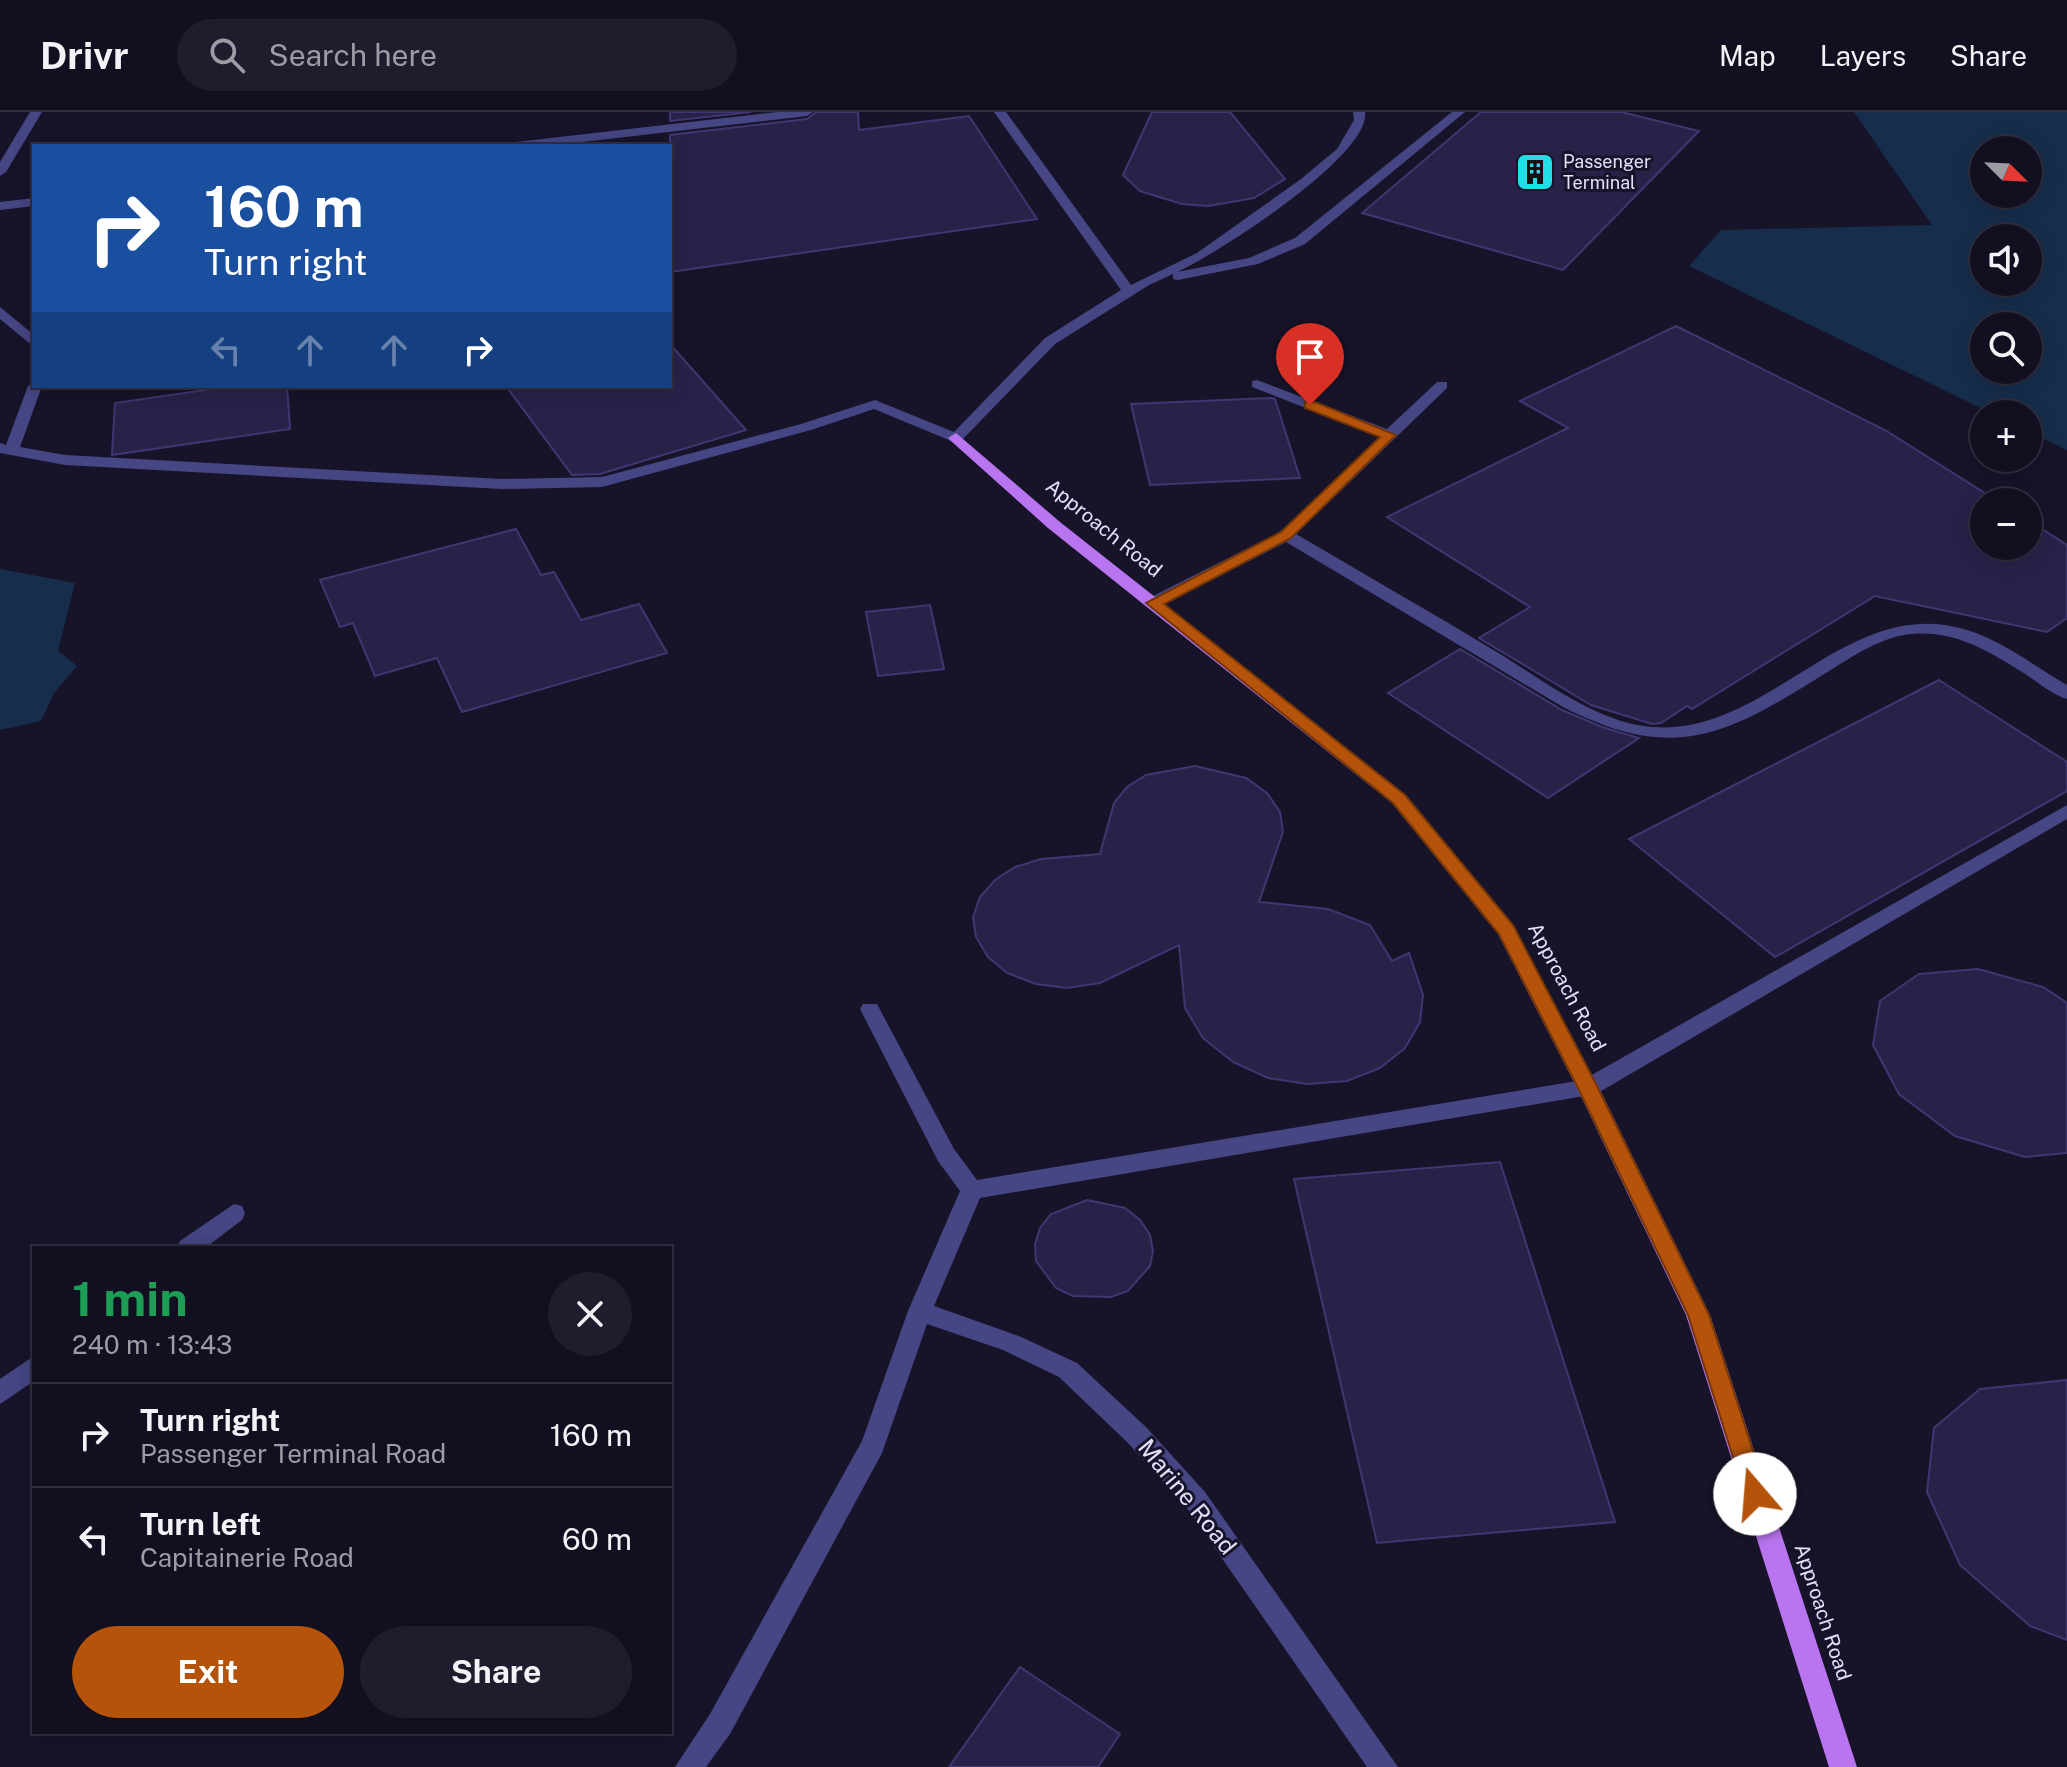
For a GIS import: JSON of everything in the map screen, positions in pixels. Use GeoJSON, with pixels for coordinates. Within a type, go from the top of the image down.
{"type":"FeatureCollection","features":[{"type":"Feature","properties":{"kind":"main road","name":"Approach Road"},"geometry":{"type":"LineString","coordinates":[[956,438],[1054,525],[1399,799],[1506,930],[1588,1088],[1698,1315],[1842,1765]]}},
{"type":"Feature","properties":{"kind":"street"},"geometry":{"type":"LineString","coordinates":[[0,172],[36,112]]}},
{"type":"Feature","properties":{"kind":"street"},"geometry":{"type":"LineString","coordinates":[[533,144],[807,112]]}},
{"type":"Feature","properties":{"kind":"street"},"geometry":{"type":"LineString","coordinates":[[1000,112],[1129,292]]}},
{"type":"Feature","properties":{"kind":"street"},"geometry":{"type":"LineString","coordinates":[[34,388],[6,448],[65,460],[502,484],[602,482],[806,427],[875,404],[956,438],[1050,341],[1144,282],[1202,256],[1305,182],[1342,151],[1360,120],[1359,112]]}},
{"type":"Feature","properties":{"kind":"street"},"geometry":{"type":"LineString","coordinates":[[1144,282],[1253,261],[1300,241],[1459,112]]}},
{"type":"Feature","properties":{"kind":"street"},"geometry":{"type":"LineString","coordinates":[[0,206],[32,202]]}},
{"type":"Feature","properties":{"kind":"street"},"geometry":{"type":"LineString","coordinates":[[0,311],[32,341]]}},
{"type":"Feature","properties":{"kind":"street"},"geometry":{"type":"LineString","coordinates":[[1257,384],[1389,435]]}},
{"type":"Feature","properties":{"kind":"street"},"geometry":{"type":"LineString","coordinates":[[1153,603],[1286,535],[1442,385]]}},
{"type":"Feature","properties":{"kind":"street"},"geometry":{"type":"LineString","coordinates":[[1286,535],[1589,713],[1652,733],[1709,730],[1774,700],[1876,636],[1907,629],[1943,629],[1987,645],[2067,693]]}},
{"type":"Feature","properties":{"kind":"street"},"geometry":{"type":"LineString","coordinates":[[972,1190],[1588,1088],[2067,811]]}},
{"type":"Feature","properties":{"kind":"street"},"geometry":{"type":"LineString","coordinates":[[870,1009],[946,1155],[972,1190]]}},
{"type":"Feature","properties":{"kind":"street"},"geometry":{"type":"LineString","coordinates":[[689,1767],[720,1724],[873,1445],[920,1311],[972,1190]]}},
{"type":"Feature","properties":{"kind":"street"},"geometry":{"type":"LineString","coordinates":[[191,1246],[234,1213]]}},
{"type":"Feature","properties":{"kind":"street","name":"Marine Road"},"geometry":{"type":"LineString","coordinates":[[920,1311],[1011,1343],[1068,1370],[1137,1435],[1196,1500],[1384,1767]]}},
{"type":"Feature","properties":{"kind":"street"},"geometry":{"type":"LineString","coordinates":[[0,1393],[32,1369]]}},
{"type":"Feature","properties":{"kind":"water"},"geometry":{"type":"Polygon","coordinates":[[[1854,112],[2067,112],[2067,450],[2042,438],[2042,400],[1970,400],[1970,403],[1689,266],[1721,230],[1932,225],[1854,112]]]}},
{"type":"Feature","properties":{"kind":"water"},"geometry":{"type":"Polygon","coordinates":[[[0,569],[75,583],[58,651],[77,666],[54,693],[41,721],[0,730],[0,569]]]}},
{"type":"Feature","properties":{"kind":"building"},"geometry":{"type":"Polygon","coordinates":[[[670,112],[751,112],[670,121],[670,112]]]}},
{"type":"Feature","properties":{"kind":"building"},"geometry":{"type":"Polygon","coordinates":[[[816,112],[858,112],[859,130],[969,116],[1037,219],[672,272],[670,135],[807,119],[816,112]]]}},
{"type":"Feature","properties":{"kind":"building"},"geometry":{"type":"Polygon","coordinates":[[[1152,112],[1230,112],[1285,179],[1254,198],[1208,206],[1182,204],[1140,191],[1123,175],[1152,112]]]}},
{"type":"Feature","properties":{"kind":"building","name":"Passenger Terminal"},"geometry":{"type":"Polygon","coordinates":[[[1481,112],[1621,112],[1699,131],[1563,270],[1362,213],[1481,112]]]}},
{"type":"Feature","properties":{"kind":"building"},"geometry":{"type":"Polygon","coordinates":[[[1676,326],[1885,430],[1977,488],[1970,488],[1970,560],[2042,560],[2042,529],[2067,545],[2067,618],[2047,632],[1875,596],[1692,709],[1687,706],[1661,723],[1652,724],[1591,705],[1479,638],[1530,607],[1387,517],[1568,428],[1520,401],[1676,326]]]}},
{"type":"Feature","properties":{"kind":"building"},"geometry":{"type":"Polygon","coordinates":[[[672,346],[746,430],[600,474],[572,475],[507,388],[672,388],[672,346]]]}},
{"type":"Feature","properties":{"kind":"building"},"geometry":{"type":"Polygon","coordinates":[[[219,388],[287,388],[290,429],[112,455],[115,403],[219,388]]]}},
{"type":"Feature","properties":{"kind":"building"},"geometry":{"type":"Polygon","coordinates":[[[1275,399],[1300,478],[1150,485],[1131,404],[1275,399]]]}},
{"type":"Feature","properties":{"kind":"building"},"geometry":{"type":"Polygon","coordinates":[[[516,529],[541,575],[554,572],[581,620],[639,604],[667,653],[462,712],[437,658],[375,676],[353,623],[340,627],[320,580],[516,529]]]}},
{"type":"Feature","properties":{"kind":"building"},"geometry":{"type":"Polygon","coordinates":[[[930,605],[944,669],[878,676],[866,612],[930,605]]]}},
{"type":"Feature","properties":{"kind":"building"},"geometry":{"type":"Polygon","coordinates":[[[1460,649],[1562,710],[1639,738],[1548,798],[1388,693],[1460,649]]]}},
{"type":"Feature","properties":{"kind":"building"},"geometry":{"type":"Polygon","coordinates":[[[1939,680],[2067,762],[2067,791],[1775,957],[1629,839],[1939,680]]]}},
{"type":"Feature","properties":{"kind":"building"},"geometry":{"type":"Polygon","coordinates":[[[1195,766],[1246,778],[1267,793],[1280,812],[1283,832],[1259,902],[1328,909],[1370,925],[1392,961],[1409,953],[1423,995],[1420,1022],[1405,1048],[1380,1068],[1347,1081],[1307,1084],[1268,1078],[1233,1062],[1203,1038],[1185,1008],[1179,945],[1100,983],[1067,988],[1036,984],[1007,973],[988,957],[976,937],[973,917],[980,897],[995,880],[1015,867],[1041,859],[1100,854],[1114,803],[1127,787],[1146,775],[1195,766]]]}},
{"type":"Feature","properties":{"kind":"building"},"geometry":{"type":"Polygon","coordinates":[[[1978,969],[2043,987],[2067,1003],[2067,1153],[2025,1157],[1955,1136],[1899,1094],[1873,1045],[1880,1001],[1919,974],[1978,969]]]}},
{"type":"Feature","properties":{"kind":"building"},"geometry":{"type":"Polygon","coordinates":[[[1500,1162],[1615,1522],[1377,1543],[1294,1179],[1500,1162]]]}},
{"type":"Feature","properties":{"kind":"building"},"geometry":{"type":"Polygon","coordinates":[[[1087,1200],[1125,1208],[1140,1220],[1150,1235],[1153,1251],[1150,1266],[1128,1291],[1111,1297],[1073,1296],[1056,1288],[1036,1261],[1035,1244],[1040,1228],[1051,1214],[1087,1200]]]}},
{"type":"Feature","properties":{"kind":"building"},"geometry":{"type":"Polygon","coordinates":[[[2067,1380],[2067,1640],[2030,1626],[1960,1565],[1927,1492],[1934,1428],[1980,1389],[2067,1380]]]}},
{"type":"Feature","properties":{"kind":"building"},"geometry":{"type":"Polygon","coordinates":[[[1020,1667],[1120,1734],[1098,1767],[949,1767],[1020,1667]]]}},
{"type":"Feature","properties":{"kind":"place","name":"Passenger Terminal"},"geometry":{"type":"Point","coordinates":[1535,172]}},
{"type":"Feature","properties":{"kind":"route"},"geometry":{"type":"LineString","coordinates":[[1310,405],[1389,435],[1286,535],[1153,603],[1399,799],[1506,930],[1588,1088],[1698,1315],[1755,1494]]}}]}
